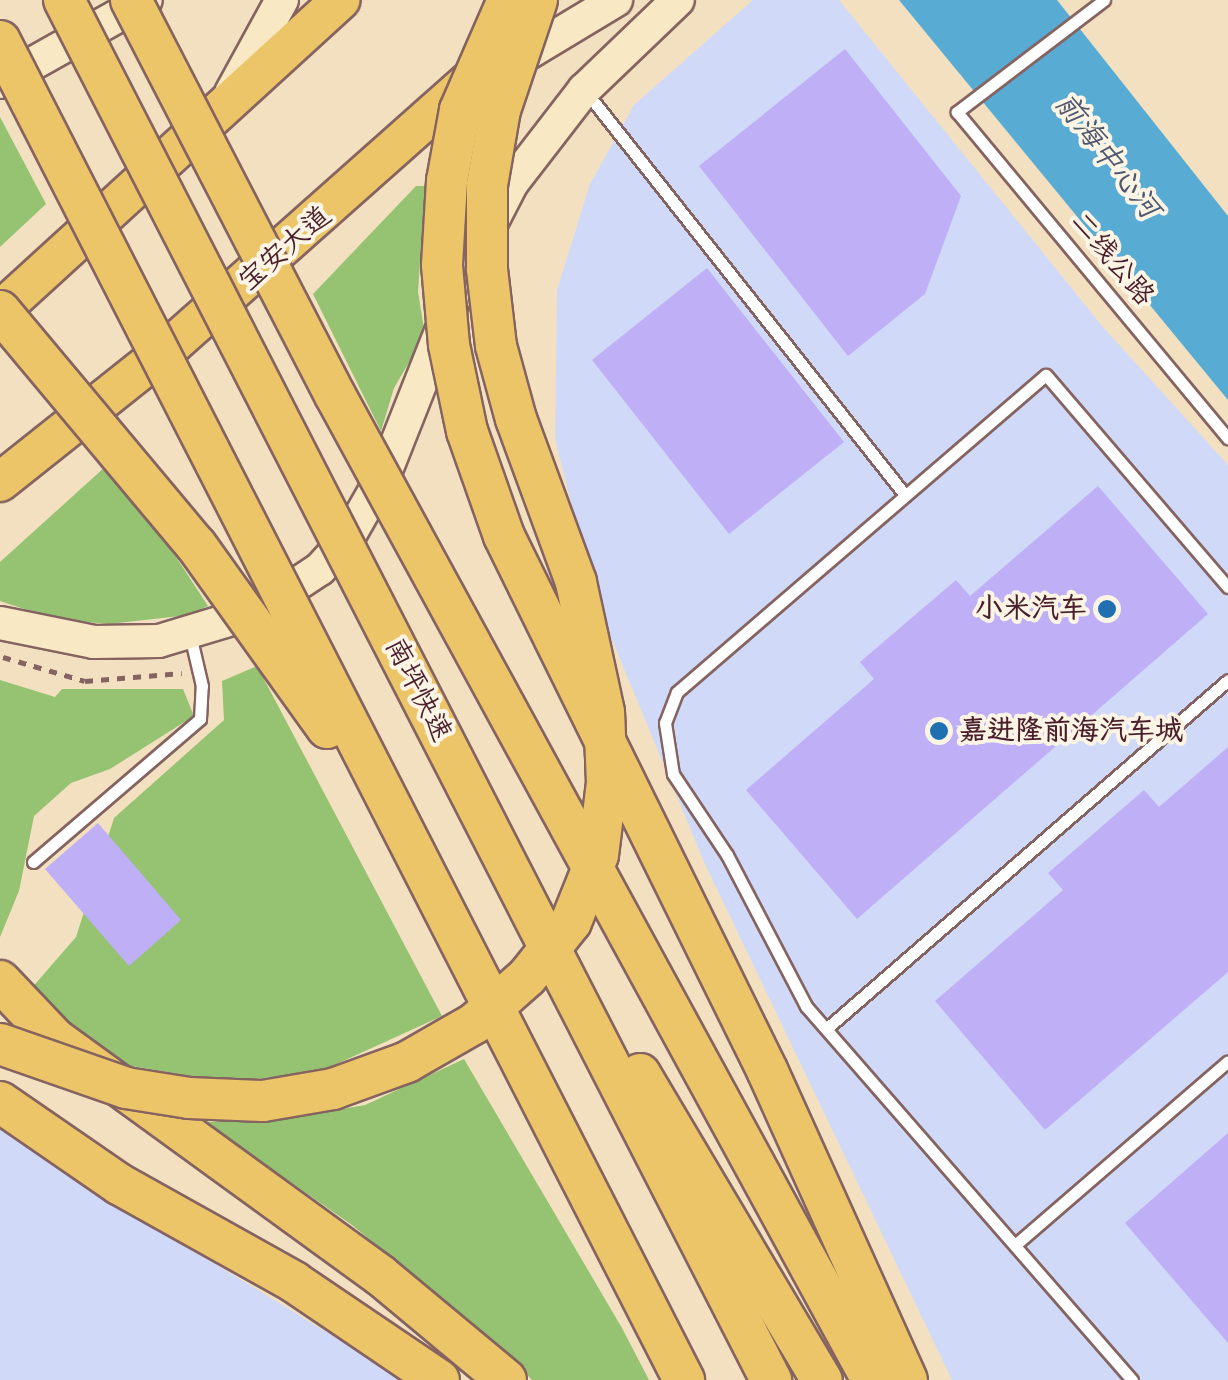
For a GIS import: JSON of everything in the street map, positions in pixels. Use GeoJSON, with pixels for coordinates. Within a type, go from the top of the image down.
{"type":"FeatureCollection","features":[{"type":"Feature","properties":{"kind":"highway","name":"南坪快速"},"geometry":{"type":"LineString","coordinates":[[64,0],[771,1380]]}},
{"type":"Feature","properties":{"kind":"highway"},"geometry":{"type":"LineString","coordinates":[[131,0],[335,395],[872,1380]]}},
{"type":"Feature","properties":{"kind":"highway"},"geometry":{"type":"LineString","coordinates":[[508,0],[460,110],[447,181],[442,264],[449,345],[467,431],[504,536],[766,1070],[907,1380]]}},
{"type":"Feature","properties":{"kind":"highway"},"geometry":{"type":"LineString","coordinates":[[0,1044],[126,1088],[189,1098],[262,1101],[333,1089],[407,1062],[475,1022],[528,977],[571,922],[598,854],[606,783],[604,712],[576,582],[516,419],[496,346],[487,269],[486,184],[500,110],[537,0]]}},
{"type":"Feature","properties":{"kind":"highway"},"geometry":{"type":"LineString","coordinates":[[0,42],[684,1380]]}},
{"type":"Feature","properties":{"kind":"highway"},"geometry":{"type":"LineString","coordinates":[[0,311],[255,622],[450,920]]}},
{"type":"Feature","properties":{"kind":"highway"},"geometry":{"type":"LineString","coordinates":[[518,887],[678,1134],[822,1380]]}},
{"type":"Feature","properties":{"kind":"highway"},"geometry":{"type":"LineString","coordinates":[[0,981],[55,1039],[380,1275],[506,1380]]}},
{"type":"Feature","properties":{"kind":"highway"},"geometry":{"type":"LineString","coordinates":[[0,1102],[119,1184],[294,1282],[439,1380]]}},
{"type":"Feature","properties":{"kind":"main road"},"geometry":{"type":"LineString","coordinates":[[0,82],[146,0]]}},
{"type":"Feature","properties":{"kind":"main road"},"geometry":{"type":"LineString","coordinates":[[220,112],[282,0]]}},
{"type":"Feature","properties":{"kind":"main road"},"geometry":{"type":"LineString","coordinates":[[0,311],[340,0]]}},
{"type":"Feature","properties":{"kind":"main road","name":"宝安大道"},"geometry":{"type":"LineString","coordinates":[[0,482],[313,225],[556,0]]}},
{"type":"Feature","properties":{"kind":"main road"},"geometry":{"type":"LineString","coordinates":[[436,114],[616,0]]}},
{"type":"Feature","properties":{"kind":"main road"},"geometry":{"type":"LineString","coordinates":[[0,623],[94,642],[190,635],[287,594],[348,538],[385,473],[481,240],[543,137],[584,90],[678,0]]}},
{"type":"Feature","properties":{"kind":"lane","name":"二线公路"},"geometry":{"type":"LineString","coordinates":[[1104,0],[962,107],[1228,438]]}},
{"type":"Feature","properties":{"kind":"lane"},"geometry":{"type":"LineString","coordinates":[[584,90],[904,495]]}},
{"type":"Feature","properties":{"kind":"lane"},"geometry":{"type":"LineString","coordinates":[[1132,1380],[806,1006],[727,855],[673,774],[665,746],[668,706],[904,495],[1046,375],[1228,587]]}},
{"type":"Feature","properties":{"kind":"lane"},"geometry":{"type":"LineString","coordinates":[[33,862],[200,719],[202,686],[190,635]]}},
{"type":"Feature","properties":{"kind":"lane"},"geometry":{"type":"LineString","coordinates":[[826,1029],[1228,680]]}},
{"type":"Feature","properties":{"kind":"lane"},"geometry":{"type":"LineString","coordinates":[[1016,1245],[1228,1060]]}},
{"type":"Feature","properties":{"kind":"path"},"geometry":{"type":"LineString","coordinates":[[0,656],[55,676]]}},
{"type":"Feature","properties":{"kind":"shaded area","name":"嘉进隆前海汽车城"},"geometry":{"type":"Polygon","coordinates":[[[753,0],[839,0],[1103,327],[1228,465],[1228,1380],[952,1380],[704,862],[596,601],[555,439],[557,290],[590,184],[634,105],[753,0]]]}},
{"type":"Feature","properties":{"kind":"shaded area"},"geometry":{"type":"Polygon","coordinates":[[[0,1127],[107,1198],[405,1380],[0,1380],[0,1127]]]}},
{"type":"Feature","properties":{"kind":"green space"},"geometry":{"type":"Polygon","coordinates":[[[0,117],[46,204],[0,247],[0,117]]]}},
{"type":"Feature","properties":{"kind":"green space"},"geometry":{"type":"Polygon","coordinates":[[[416,186],[425,186],[418,292],[425,335],[394,388],[381,431],[313,294],[416,186]]]}},
{"type":"Feature","properties":{"kind":"green space"},"geometry":{"type":"Polygon","coordinates":[[[105,467],[165,540],[208,606],[189,615],[109,624],[54,619],[0,601],[0,562],[105,467]]]}},
{"type":"Feature","properties":{"kind":"green space"},"geometry":{"type":"Polygon","coordinates":[[[257,666],[442,1016],[319,1072],[225,1082],[108,1062],[30,990],[76,937],[114,818],[224,720],[222,681],[257,666]]]}},
{"type":"Feature","properties":{"kind":"green space"},"geometry":{"type":"Polygon","coordinates":[[[0,680],[55,697],[62,689],[183,689],[194,716],[110,769],[71,783],[34,816],[19,891],[0,937],[0,680]]]}},
{"type":"Feature","properties":{"kind":"green space"},"geometry":{"type":"Polygon","coordinates":[[[464,1059],[649,1380],[532,1380],[504,1349],[352,1225],[204,1122],[285,1119],[365,1105],[464,1059]]]}},
{"type":"Feature","properties":{"kind":"water","name":"前海中心河"},"geometry":{"type":"Polygon","coordinates":[[[899,0],[1057,0],[1228,216],[1228,400],[899,0]]]}},
{"type":"Feature","properties":{"kind":"building"},"geometry":{"type":"Polygon","coordinates":[[[845,49],[961,196],[925,294],[848,356],[699,166],[845,49]]]}},
{"type":"Feature","properties":{"kind":"building"},"geometry":{"type":"Polygon","coordinates":[[[707,268],[844,442],[729,534],[592,360],[707,268]]]}},
{"type":"Feature","properties":{"kind":"building"},"geometry":{"type":"Polygon","coordinates":[[[1098,486],[1208,614],[857,919],[746,790],[874,679],[860,662],[956,580],[970,596],[1098,486]]]}},
{"type":"Feature","properties":{"kind":"building"},"geometry":{"type":"Polygon","coordinates":[[[1228,747],[1228,972],[1045,1130],[935,1001],[1063,890],[1048,873],[1144,790],[1159,807],[1228,747]]]}},
{"type":"Feature","properties":{"kind":"building"},"geometry":{"type":"Polygon","coordinates":[[[98,823],[181,920],[129,966],[45,869],[98,823]]]}},
{"type":"Feature","properties":{"kind":"building"},"geometry":{"type":"Polygon","coordinates":[[[1228,1133],[1228,1343],[1125,1223],[1228,1133]]]}},
{"type":"Feature","properties":{"kind":"place","name":"小米汽车"},"geometry":{"type":"Point","coordinates":[1107,609]}},
{"type":"Feature","properties":{"kind":"place","name":"嘉进隆前海汽车城"},"geometry":{"type":"Point","coordinates":[939,731]}}]}
